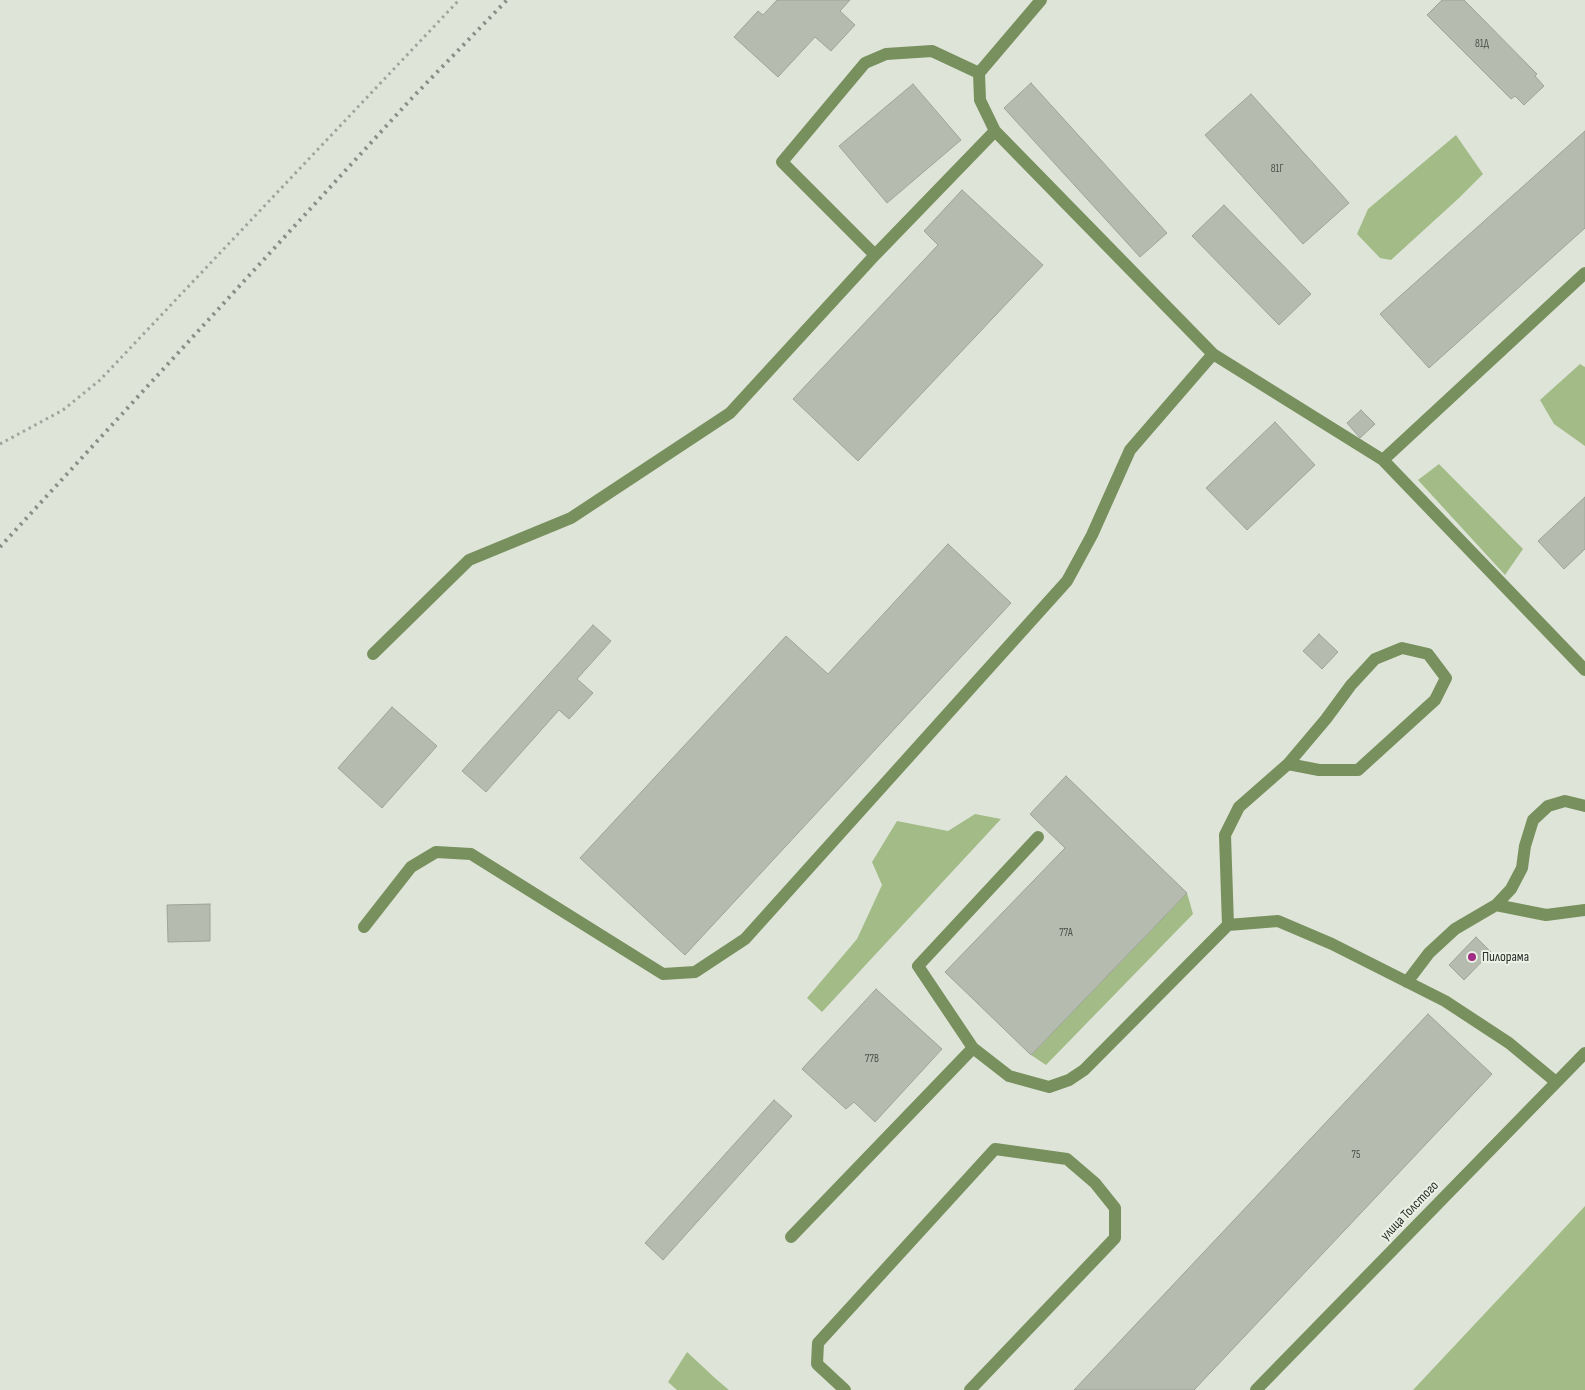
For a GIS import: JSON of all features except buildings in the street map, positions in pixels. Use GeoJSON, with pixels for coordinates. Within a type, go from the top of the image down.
{"type":"FeatureCollection","features":[{"type":"Feature","properties":{"kind":"street"},"geometry":{"type":"LineString","coordinates":[[1041,0],[979,73],[980,100],[995,130],[1213,354],[1383,460],[1585,670]]}},
{"type":"Feature","properties":{"kind":"street"},"geometry":{"type":"LineString","coordinates":[[875,255],[782,162],[865,63],[886,54],[932,51],[979,73]]}},
{"type":"Feature","properties":{"kind":"street"},"geometry":{"type":"LineString","coordinates":[[373,654],[469,560],[571,518],[730,413],[875,255],[995,130]]}},
{"type":"Feature","properties":{"kind":"street"},"geometry":{"type":"LineString","coordinates":[[1383,460],[1585,273]]}},
{"type":"Feature","properties":{"kind":"street"},"geometry":{"type":"LineString","coordinates":[[364,927],[411,867],[436,852],[471,854],[663,974],[695,972],[745,939],[1067,581],[1092,535],[1130,450],[1213,354]]}},
{"type":"Feature","properties":{"kind":"street"},"geometry":{"type":"LineString","coordinates":[[1228,925],[1225,835],[1239,807],[1288,764],[1326,719],[1351,685],[1375,659],[1402,648],[1428,654],[1446,678],[1435,700],[1358,770],[1319,770],[1288,764]]}},
{"type":"Feature","properties":{"kind":"street"},"geometry":{"type":"LineString","coordinates":[[1408,982],[1429,953],[1455,929],[1496,905],[1511,889],[1522,868],[1525,846],[1533,820],[1548,806],[1565,801],[1585,806]]}},
{"type":"Feature","properties":{"kind":"street"},"geometry":{"type":"LineString","coordinates":[[1038,837],[918,966],[973,1048],[1009,1076],[1049,1086],[1069,1080],[1084,1070],[1228,925],[1278,921],[1332,944],[1445,1001],[1509,1043],[1556,1082]]}},
{"type":"Feature","properties":{"kind":"street"},"geometry":{"type":"LineString","coordinates":[[1496,905],[1546,915],[1585,910]]}},
{"type":"Feature","properties":{"kind":"street"},"geometry":{"type":"LineString","coordinates":[[791,1237],[973,1048]]}},
{"type":"Feature","properties":{"kind":"street","name":"улица Толстого"},"geometry":{"type":"LineString","coordinates":[[1256,1390],[1585,1053]]}},
{"type":"Feature","properties":{"kind":"street"},"geometry":{"type":"LineString","coordinates":[[845,1390],[817,1364],[818,1343],[995,1149],[1067,1159],[1096,1183],[1115,1208],[1115,1238],[970,1390]]}},
{"type":"Feature","properties":{"kind":"path"},"geometry":{"type":"LineString","coordinates":[[0,444],[63,410],[100,380],[459,0]]}},
{"type":"Feature","properties":{"kind":"green space"},"geometry":{"type":"Polygon","coordinates":[[[1456,135],[1483,174],[1391,260],[1380,258],[1357,234],[1368,209],[1456,135]]]}},
{"type":"Feature","properties":{"kind":"green space"},"geometry":{"type":"Polygon","coordinates":[[[1580,364],[1585,367],[1585,446],[1554,424],[1540,400],[1580,364]]]}},
{"type":"Feature","properties":{"kind":"green space"},"geometry":{"type":"Polygon","coordinates":[[[1439,464],[1523,549],[1505,575],[1418,480],[1439,464]]]}},
{"type":"Feature","properties":{"kind":"green space"},"geometry":{"type":"Polygon","coordinates":[[[975,814],[1001,819],[822,1012],[807,998],[857,939],[882,885],[872,862],[897,821],[948,831],[975,814]]]}},
{"type":"Feature","properties":{"kind":"green space"},"geometry":{"type":"Polygon","coordinates":[[[1187,893],[1193,914],[1046,1065],[1031,1055],[1187,893]]]}},
{"type":"Feature","properties":{"kind":"green space"},"geometry":{"type":"Polygon","coordinates":[[[1585,1206],[1585,1390],[1413,1390],[1519,1277],[1585,1206]]]}},
{"type":"Feature","properties":{"kind":"green space"},"geometry":{"type":"Polygon","coordinates":[[[687,1352],[729,1390],[677,1390],[668,1382],[687,1352]]]}},
{"type":"Feature","properties":{"kind":"railway"},"geometry":{"type":"LineString","coordinates":[[0,547],[412,98],[507,0]]}},
{"type":"Feature","properties":{"kind":"place","name":"Пилорама"},"geometry":{"type":"Point","coordinates":[1472,957]}}]}
